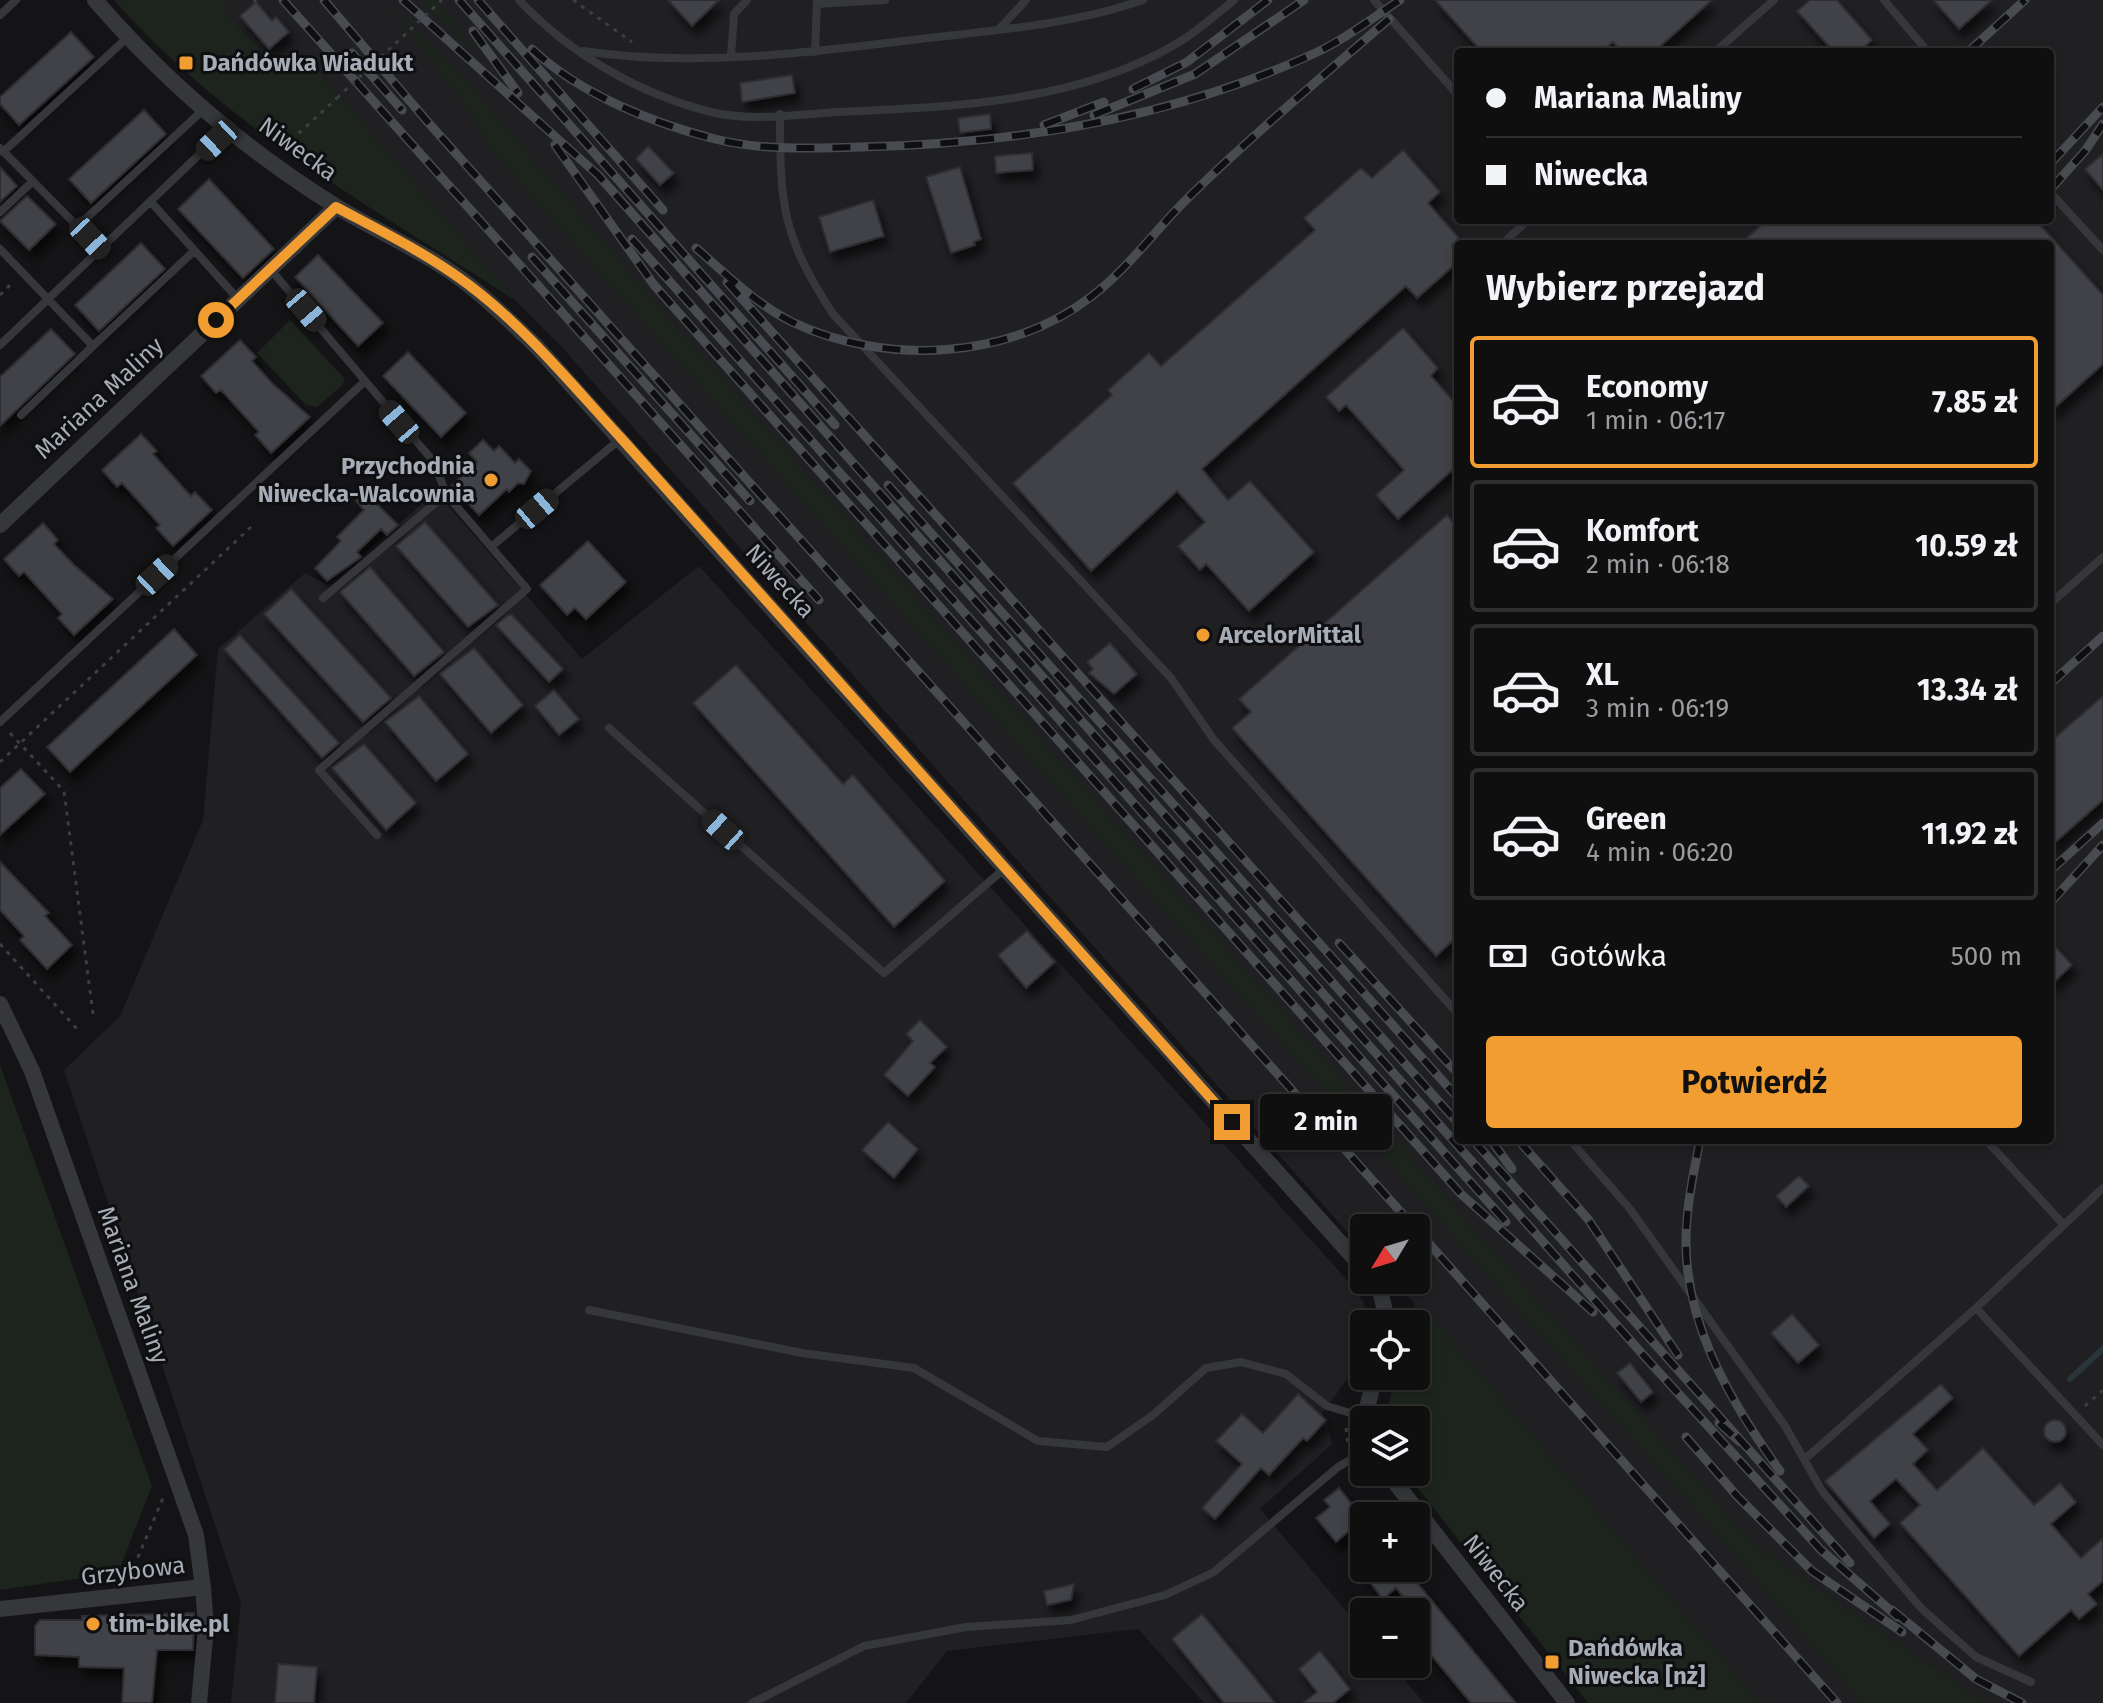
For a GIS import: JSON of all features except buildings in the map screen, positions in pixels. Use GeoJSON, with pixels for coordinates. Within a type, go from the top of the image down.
{"type":"FeatureCollection","features":[{"type":"Feature","properties":{"kind":"street","name":"Niwecka"},"geometry":{"type":"LineString","coordinates":[[95,0],[129,37],[227,128],[336,207],[405,244],[470,285],[538,348],[1350,1253]]}},
{"type":"Feature","properties":{"kind":"street","name":"Mariana Maliny"},"geometry":{"type":"LineString","coordinates":[[0,525],[336,207]]}},
{"type":"Feature","properties":{"kind":"street","name":"Mariana Maliny"},"geometry":{"type":"LineString","coordinates":[[0,1004],[32,1071],[196,1535],[203,1587]]}},
{"type":"Feature","properties":{"kind":"street","name":"Niwecka"},"geometry":{"type":"LineString","coordinates":[[1398,1486],[1567,1703]]}},
{"type":"Feature","properties":{"kind":"street","name":"Grzybowa"},"geometry":{"type":"LineString","coordinates":[[0,1609],[203,1587],[206,1627],[199,1703]]}},
{"type":"Feature","properties":{"kind":"lane"},"geometry":{"type":"LineString","coordinates":[[0,15],[16,0]]}},
{"type":"Feature","properties":{"kind":"lane"},"geometry":{"type":"LineString","coordinates":[[519,0],[578,51],[606,69],[683,104],[715,113],[780,114],[975,104],[1051,90],[1154,55],[1176,44],[1234,0]]}},
{"type":"Feature","properties":{"kind":"lane"},"geometry":{"type":"LineString","coordinates":[[731,56],[734,14],[747,0]]}},
{"type":"Feature","properties":{"kind":"lane"},"geometry":{"type":"LineString","coordinates":[[815,52],[817,2],[885,0]]}},
{"type":"Feature","properties":{"kind":"lane"},"geometry":{"type":"LineString","coordinates":[[998,29],[1026,0]]}},
{"type":"Feature","properties":{"kind":"lane"},"geometry":{"type":"LineString","coordinates":[[578,51],[639,60],[815,52],[998,29],[1143,0]]}},
{"type":"Feature","properties":{"kind":"lane"},"geometry":{"type":"LineString","coordinates":[[1374,0],[1454,90]]}},
{"type":"Feature","properties":{"kind":"lane"},"geometry":{"type":"LineString","coordinates":[[1720,48],[1774,0]]}},
{"type":"Feature","properties":{"kind":"lane"},"geometry":{"type":"LineString","coordinates":[[1884,0],[1925,48]]}},
{"type":"Feature","properties":{"kind":"lane"},"geometry":{"type":"LineString","coordinates":[[101,250],[2,150],[129,37]]}},
{"type":"Feature","properties":{"kind":"lane"},"geometry":{"type":"LineString","coordinates":[[79,225],[205,108]]}},
{"type":"Feature","properties":{"kind":"lane"},"geometry":{"type":"LineString","coordinates":[[780,114],[780,190],[787,229],[809,277],[833,314],[1171,678],[1214,740],[1454,1010]]}},
{"type":"Feature","properties":{"kind":"lane"},"geometry":{"type":"LineString","coordinates":[[0,345],[227,128]]}},
{"type":"Feature","properties":{"kind":"lane"},"geometry":{"type":"LineString","coordinates":[[0,212],[32,182]]}},
{"type":"Feature","properties":{"kind":"lane"},"geometry":{"type":"LineString","coordinates":[[2054,196],[2103,250]]}},
{"type":"Feature","properties":{"kind":"lane"},"geometry":{"type":"LineString","coordinates":[[151,202],[238,299]]}},
{"type":"Feature","properties":{"kind":"lane"},"geometry":{"type":"LineString","coordinates":[[1506,240],[1524,224]]}},
{"type":"Feature","properties":{"kind":"lane"},"geometry":{"type":"LineString","coordinates":[[0,249],[93,346]]}},
{"type":"Feature","properties":{"kind":"lane"},"geometry":{"type":"LineString","coordinates":[[21,415],[194,251]]}},
{"type":"Feature","properties":{"kind":"lane"},"geometry":{"type":"LineString","coordinates":[[271,270],[360,371],[364,382],[434,462],[446,494],[527,589],[319,770],[377,835]]}},
{"type":"Feature","properties":{"kind":"lane"},"geometry":{"type":"LineString","coordinates":[[0,722],[364,382]]}},
{"type":"Feature","properties":{"kind":"lane"},"geometry":{"type":"LineString","coordinates":[[491,547],[621,438]]}},
{"type":"Feature","properties":{"kind":"lane"},"geometry":{"type":"LineString","coordinates":[[323,598],[446,494]]}},
{"type":"Feature","properties":{"kind":"lane"},"geometry":{"type":"LineString","coordinates":[[2054,600],[2103,557]]}},
{"type":"Feature","properties":{"kind":"lane"},"geometry":{"type":"LineString","coordinates":[[609,728],[884,973],[1004,868]]}},
{"type":"Feature","properties":{"kind":"lane"},"geometry":{"type":"LineString","coordinates":[[1573,1144],[1630,1209],[1805,1459],[1822,1491],[1921,1608],[1976,1657],[2031,1682]]}},
{"type":"Feature","properties":{"kind":"lane"},"geometry":{"type":"LineString","coordinates":[[1990,1144],[2062,1223]]}},
{"type":"Feature","properties":{"kind":"lane"},"geometry":{"type":"LineString","coordinates":[[1805,1459],[1976,1308],[2062,1223],[2103,1188]]}},
{"type":"Feature","properties":{"kind":"lane"},"geometry":{"type":"LineString","coordinates":[[1976,1308],[2103,1445]]}},
{"type":"Feature","properties":{"kind":"lane"},"geometry":{"type":"LineString","coordinates":[[589,1310],[802,1353],[914,1368],[1038,1441],[1107,1447],[1153,1415],[1206,1368],[1241,1362],[1286,1374],[1327,1406],[1350,1413]]}},
{"type":"Feature","properties":{"kind":"lane"},"geometry":{"type":"LineString","coordinates":[[752,1703],[864,1646],[966,1627],[1071,1620],[1165,1595],[1214,1572],[1350,1460]]}},
{"type":"Feature","properties":{"kind":"path"},"geometry":{"type":"LineString","coordinates":[[281,150],[442,0]]}},
{"type":"Feature","properties":{"kind":"path"},"geometry":{"type":"LineString","coordinates":[[573,0],[637,45]]}},
{"type":"Feature","properties":{"kind":"path"},"geometry":{"type":"LineString","coordinates":[[0,295],[23,272]]}},
{"type":"Feature","properties":{"kind":"path"},"geometry":{"type":"LineString","coordinates":[[0,762],[251,527]]}},
{"type":"Feature","properties":{"kind":"path"},"geometry":{"type":"LineString","coordinates":[[0,722],[64,791],[93,1014]]}},
{"type":"Feature","properties":{"kind":"path"},"geometry":{"type":"LineString","coordinates":[[0,944],[78,1030]]}},
{"type":"Feature","properties":{"kind":"path"},"geometry":{"type":"LineString","coordinates":[[2075,1415],[2103,1390]]}},
{"type":"Feature","properties":{"kind":"path"},"geometry":{"type":"LineString","coordinates":[[127,1582],[167,1489]]}},
{"type":"Feature","properties":{"kind":"shaded area"},"geometry":{"type":"Polygon","coordinates":[[[114,0],[225,0],[226,12],[273,62],[305,55],[516,301],[304,164],[253,127],[157,45],[114,0]]]}},
{"type":"Feature","properties":{"kind":"shaded area","name":"ArcelorMittal"},"geometry":{"type":"Polygon","coordinates":[[[225,0],[2103,0],[2103,1703],[1987,1703],[1773,1558],[1741,1531],[1722,1539],[1861,1703],[1761,1703],[1430,1318],[1430,1310],[1422,1310],[1405,1294],[1430,1294],[1430,1214],[1350,1214],[1350,1235],[560,345],[516,301],[305,55],[273,62],[226,12],[225,0]]]}},
{"type":"Feature","properties":{"kind":"shaded area"},"geometry":{"type":"Polygon","coordinates":[[[386,0],[479,95],[671,321],[1742,1531],[1773,1558],[1987,1703],[1861,1703],[1721,1539],[489,148],[466,107],[386,0]]]}},
{"type":"Feature","properties":{"kind":"shaded area"},"geometry":{"type":"Polygon","coordinates":[[[419,0],[437,0],[483,59],[419,0]]]}},
{"type":"Feature","properties":{"kind":"shaded area"},"geometry":{"type":"Polygon","coordinates":[[[290,320],[345,379],[343,385],[317,407],[306,405],[257,353],[290,320]]]}},
{"type":"Feature","properties":{"kind":"shaded area"},"geometry":{"type":"Polygon","coordinates":[[[436,492],[582,659],[699,566],[1340,1272],[1350,1285],[1350,1294],[1357,1294],[1363,1301],[1364,1310],[1350,1310],[1350,1374],[1321,1415],[1326,1420],[1332,1444],[1260,1509],[1350,1615],[1350,1678],[1403,1678],[1424,1703],[1204,1703],[1138,1629],[947,1651],[906,1703],[231,1703],[241,1603],[64,1070],[120,1016],[203,820],[218,649],[305,573],[328,585],[436,492]]]}},
{"type":"Feature","properties":{"kind":"shaded area"},"geometry":{"type":"Polygon","coordinates":[[[0,1065],[152,1486],[118,1573],[0,1590],[0,1065]]]}},
{"type":"Feature","properties":{"kind":"shaded area"},"geometry":{"type":"Polygon","coordinates":[[[1430,1318],[1761,1703],[1588,1703],[1416,1486],[1430,1486],[1430,1406],[1388,1406],[1392,1390],[1430,1390],[1430,1318]]]}},
{"type":"Feature","properties":{"kind":"waterway"},"geometry":{"type":"LineString","coordinates":[[2070,1379],[2103,1349]]}},
{"type":"Feature","properties":{"kind":"railway"},"geometry":{"type":"LineString","coordinates":[[283,0],[819,600]]}},
{"type":"Feature","properties":{"kind":"railway"},"geometry":{"type":"LineString","coordinates":[[324,0],[426,120],[1403,1214]]}},
{"type":"Feature","properties":{"kind":"railway"},"geometry":{"type":"LineString","coordinates":[[403,0],[598,175],[1454,1141]]}},
{"type":"Feature","properties":{"kind":"railway"},"geometry":{"type":"LineString","coordinates":[[459,0],[835,425]]}},
{"type":"Feature","properties":{"kind":"railway"},"geometry":{"type":"LineString","coordinates":[[478,0],[663,210]]}},
{"type":"Feature","properties":{"kind":"railway"},"geometry":{"type":"LineString","coordinates":[[1133,89],[1187,62],[1268,0]]}},
{"type":"Feature","properties":{"kind":"railway"},"geometry":{"type":"LineString","coordinates":[[1094,115],[1195,74],[1304,0]]}},
{"type":"Feature","properties":{"kind":"railway"},"geometry":{"type":"LineString","coordinates":[[532,49],[572,80],[618,105],[667,125],[715,139],[787,148],[918,145],[1091,124],[1204,96],[1313,54],[1347,36],[1400,0]]}},
{"type":"Feature","properties":{"kind":"railway"},"geometry":{"type":"LineString","coordinates":[[1972,48],[2025,0]]}},
{"type":"Feature","properties":{"kind":"railway"},"geometry":{"type":"LineString","coordinates":[[696,248],[766,306],[792,322],[828,336],[867,346],[946,350],[986,344],[1024,333],[1059,317],[1106,284],[1217,170],[1389,19]]}},
{"type":"Feature","properties":{"kind":"railway"},"geometry":{"type":"LineString","coordinates":[[473,31],[518,93]]}},
{"type":"Feature","properties":{"kind":"railway"},"geometry":{"type":"LineString","coordinates":[[352,53],[402,110]]}},
{"type":"Feature","properties":{"kind":"railway"},"geometry":{"type":"LineString","coordinates":[[1044,125],[1104,102]]}},
{"type":"Feature","properties":{"kind":"railway"},"geometry":{"type":"LineString","coordinates":[[2054,160],[2103,107]]}},
{"type":"Feature","properties":{"kind":"railway"},"geometry":{"type":"LineString","coordinates":[[2054,186],[2085,151],[2103,124]]}},
{"type":"Feature","properties":{"kind":"railway"},"geometry":{"type":"LineString","coordinates":[[555,145],[654,285],[1461,1194],[1593,1312]]}},
{"type":"Feature","properties":{"kind":"railway"},"geometry":{"type":"LineString","coordinates":[[632,239],[1506,1222]]}},
{"type":"Feature","properties":{"kind":"railway"},"geometry":{"type":"LineString","coordinates":[[532,257],[750,501]]}},
{"type":"Feature","properties":{"kind":"railway"},"geometry":{"type":"LineString","coordinates":[[727,282],[1454,1094]]}},
{"type":"Feature","properties":{"kind":"railway"},"geometry":{"type":"LineString","coordinates":[[888,485],[1454,1119]]}},
{"type":"Feature","properties":{"kind":"railway"},"geometry":{"type":"LineString","coordinates":[[2054,680],[2103,636]]}},
{"type":"Feature","properties":{"kind":"railway"},"geometry":{"type":"LineString","coordinates":[[2054,867],[2103,823]]}},
{"type":"Feature","properties":{"kind":"railway"},"geometry":{"type":"LineString","coordinates":[[2054,899],[2103,845]]}},
{"type":"Feature","properties":{"kind":"railway"},"geometry":{"type":"LineString","coordinates":[[1339,943],[1454,1070]]}},
{"type":"Feature","properties":{"kind":"railway"},"geometry":{"type":"LineString","coordinates":[[1456,1144],[1821,1550],[1898,1617]]}},
{"type":"Feature","properties":{"kind":"railway"},"geometry":{"type":"LineString","coordinates":[[1477,1144],[1850,1563]]}},
{"type":"Feature","properties":{"kind":"railway"},"geometry":{"type":"LineString","coordinates":[[1494,1144],[1512,1169]]}},
{"type":"Feature","properties":{"kind":"railway"},"geometry":{"type":"LineString","coordinates":[[1522,1144],[1588,1219],[1678,1355]]}},
{"type":"Feature","properties":{"kind":"railway"},"geometry":{"type":"LineString","coordinates":[[1699,1144],[1687,1219],[1686,1254],[1698,1321],[1725,1384],[1780,1471]]}},
{"type":"Feature","properties":{"kind":"railway"},"geometry":{"type":"LineString","coordinates":[[1430,1245],[1837,1703]]}},
{"type":"Feature","properties":{"kind":"railway"},"geometry":{"type":"LineString","coordinates":[[1719,1423],[1740,1442]]}},
{"type":"Feature","properties":{"kind":"railway"},"geometry":{"type":"LineString","coordinates":[[1686,1437],[1737,1496],[1812,1571],[1902,1632]]}},
{"type":"Feature","properties":{"kind":"railway"},"geometry":{"type":"LineString","coordinates":[[1892,1610],[1976,1679],[2022,1703]]}},
{"type":"Feature","properties":{"kind":"place","name":"Dańdówka Wiadukt"},"geometry":{"type":"Point","coordinates":[186,63]}},
{"type":"Feature","properties":{"kind":"place","name":"Przychodnia Niwecka-Walcownia"},"geometry":{"type":"Point","coordinates":[491,480]}},
{"type":"Feature","properties":{"kind":"place","name":"ArcelorMittal"},"geometry":{"type":"Point","coordinates":[1203,635]}},
{"type":"Feature","properties":{"kind":"place","name":"tim-bike.pl"},"geometry":{"type":"Point","coordinates":[93,1624]}},
{"type":"Feature","properties":{"kind":"place","name":"Dańdówka Niwecka [nż]"},"geometry":{"type":"Point","coordinates":[1552,1662]}},
{"type":"Feature","properties":{"kind":"route"},"geometry":{"type":"LineString","coordinates":[[216,320],[336,207],[405,244],[470,285],[538,348],[621,438],[1232,1122]]}}]}
